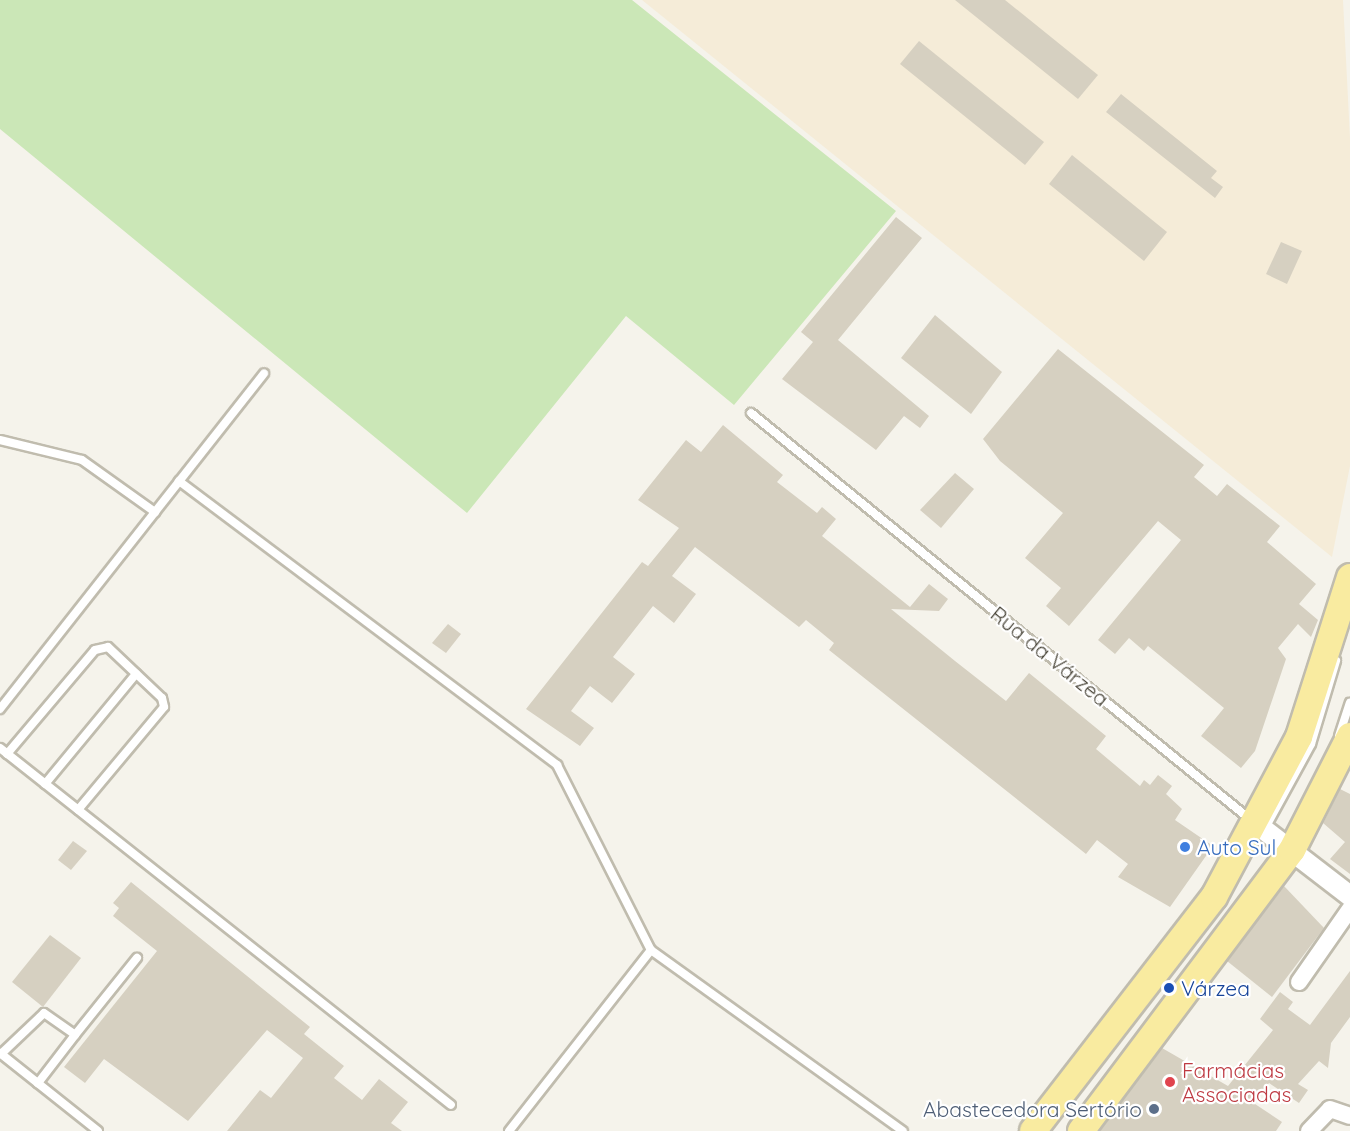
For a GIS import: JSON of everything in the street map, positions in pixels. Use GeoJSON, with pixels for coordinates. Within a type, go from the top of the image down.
{"type":"FeatureCollection","features":[{"type":"Feature","properties":{"kind":"main road"},"geometry":{"type":"LineString","coordinates":[[1033,1131],[1214,897],[1259,826],[1299,737],[1350,577]]}},
{"type":"Feature","properties":{"kind":"main road"},"geometry":{"type":"LineString","coordinates":[[1081,1131],[1289,848],[1350,736]]}},
{"type":"Feature","properties":{"kind":"street","name":"Rua da Várzea"},"geometry":{"type":"LineString","coordinates":[[1259,826],[1350,896]]}},
{"type":"Feature","properties":{"kind":"street"},"geometry":{"type":"LineString","coordinates":[[1299,982],[1350,909]]}},
{"type":"Feature","properties":{"kind":"street"},"geometry":{"type":"LineString","coordinates":[[1309,1131],[1330,1109],[1350,1116]]}},
{"type":"Feature","properties":{"kind":"lane"},"geometry":{"type":"LineString","coordinates":[[0,709],[264,374]]}},
{"type":"Feature","properties":{"kind":"lane","name":"Rua da Várzea"},"geometry":{"type":"LineString","coordinates":[[751,413],[1259,826]]}},
{"type":"Feature","properties":{"kind":"lane"},"geometry":{"type":"LineString","coordinates":[[0,440],[82,460],[155,512]]}},
{"type":"Feature","properties":{"kind":"lane"},"geometry":{"type":"LineString","coordinates":[[179,482],[557,765],[651,950],[903,1131]]}},
{"type":"Feature","properties":{"kind":"lane"},"geometry":{"type":"LineString","coordinates":[[78,810],[164,707],[136,674],[108,647],[98,647],[3,751],[451,1105]]}},
{"type":"Feature","properties":{"kind":"lane"},"geometry":{"type":"LineString","coordinates":[[1045,1131],[1221,902],[1259,826],[1311,744],[1339,652]]}},
{"type":"Feature","properties":{"kind":"lane"},"geometry":{"type":"LineString","coordinates":[[45,784],[136,674]]}},
{"type":"Feature","properties":{"kind":"lane"},"geometry":{"type":"LineString","coordinates":[[1069,1131],[1289,848],[1333,753],[1350,703]]}},
{"type":"Feature","properties":{"kind":"lane"},"geometry":{"type":"LineString","coordinates":[[509,1131],[651,950]]}},
{"type":"Feature","properties":{"kind":"lane"},"geometry":{"type":"LineString","coordinates":[[38,1083],[137,958]]}},
{"type":"Feature","properties":{"kind":"lane"},"geometry":{"type":"LineString","coordinates":[[75,1035],[44,1013],[0,1054],[98,1131]]}},
{"type":"Feature","properties":{"kind":"shaded area"},"geometry":{"type":"Polygon","coordinates":[[[642,0],[1343,0],[1350,138],[1350,466],[1332,557],[642,0]]]}},
{"type":"Feature","properties":{"kind":"green space"},"geometry":{"type":"Polygon","coordinates":[[[0,0],[632,0],[896,211],[734,405],[626,316],[467,513],[0,129],[0,0]]]}},
{"type":"Feature","properties":{"kind":"building"},"geometry":{"type":"Polygon","coordinates":[[[955,0],[1005,0],[1098,75],[1078,99],[955,0]]]}},
{"type":"Feature","properties":{"kind":"building"},"geometry":{"type":"Polygon","coordinates":[[[919,41],[1044,142],[1025,165],[900,64],[919,41]]]}},
{"type":"Feature","properties":{"kind":"building"},"geometry":{"type":"Polygon","coordinates":[[[1121,94],[1217,171],[1211,178],[1223,187],[1215,198],[1106,112],[1121,94]]]}},
{"type":"Feature","properties":{"kind":"building"},"geometry":{"type":"Polygon","coordinates":[[[1072,155],[1167,232],[1144,261],[1049,184],[1072,155]]]}},
{"type":"Feature","properties":{"kind":"building"},"geometry":{"type":"Polygon","coordinates":[[[896,217],[922,238],[838,340],[929,416],[920,428],[904,416],[876,450],[782,379],[813,342],[801,332],[896,217]]]}},
{"type":"Feature","properties":{"kind":"building"},"geometry":{"type":"Polygon","coordinates":[[[1281,242],[1302,251],[1287,284],[1266,274],[1281,242]]]}},
{"type":"Feature","properties":{"kind":"building"},"geometry":{"type":"Polygon","coordinates":[[[935,315],[1002,372],[971,414],[901,358],[935,315]]]}},
{"type":"Feature","properties":{"kind":"building"},"geometry":{"type":"Polygon","coordinates":[[[1058,349],[1204,465],[1194,477],[1217,496],[1227,484],[1280,526],[1267,542],[1316,584],[1299,604],[1318,620],[1311,637],[1298,624],[1278,648],[1286,659],[1255,751],[1241,768],[1201,736],[1224,708],[1148,646],[1144,651],[1129,638],[1115,654],[1098,640],[1181,540],[1158,521],[1069,626],[1046,606],[1061,588],[1025,558],[1063,513],[1000,461],[983,439],[1058,349]]]}},
{"type":"Feature","properties":{"kind":"building"},"geometry":{"type":"Polygon","coordinates":[[[723,425],[783,475],[777,482],[817,513],[822,507],[836,519],[822,536],[910,607],[929,584],[948,599],[939,611],[891,609],[955,661],[1006,701],[1029,673],[1106,736],[1096,749],[1140,786],[1144,780],[1150,785],[1158,775],[1172,786],[1166,794],[1182,809],[1175,820],[1213,846],[1170,907],[1118,877],[1128,864],[1097,840],[1086,854],[829,650],[834,643],[806,620],[799,627],[695,547],[672,576],[696,594],[674,623],[653,606],[613,657],[635,674],[612,703],[590,686],[571,711],[594,728],[580,746],[526,709],[642,562],[648,566],[679,528],[638,500],[686,440],[701,452],[723,425]]]}},
{"type":"Feature","properties":{"kind":"building"},"geometry":{"type":"Polygon","coordinates":[[[955,473],[974,489],[941,528],[920,510],[955,473]]]}},
{"type":"Feature","properties":{"kind":"building"},"geometry":{"type":"Polygon","coordinates":[[[448,624],[461,634],[446,653],[432,643],[448,624]]]}},
{"type":"Feature","properties":{"kind":"building"},"geometry":{"type":"Polygon","coordinates":[[[1340,789],[1350,794],[1350,874],[1330,859],[1345,842],[1323,823],[1340,789]]]}},
{"type":"Feature","properties":{"kind":"building"},"geometry":{"type":"Polygon","coordinates":[[[73,841],[87,851],[71,870],[58,860],[73,841]]]}},
{"type":"Feature","properties":{"kind":"building"},"geometry":{"type":"Polygon","coordinates":[[[131,882],[310,1027],[304,1034],[344,1066],[334,1078],[362,1100],[379,1079],[408,1102],[391,1123],[402,1131],[227,1131],[260,1090],[271,1098],[303,1058],[267,1030],[188,1121],[104,1059],[85,1083],[64,1067],[157,951],[113,916],[119,908],[113,903],[131,882]]]}},
{"type":"Feature","properties":{"kind":"building"},"geometry":{"type":"Polygon","coordinates":[[[1284,886],[1324,928],[1272,997],[1227,961],[1284,886]]]}},
{"type":"Feature","properties":{"kind":"building"},"geometry":{"type":"Polygon","coordinates":[[[50,935],[81,958],[43,1007],[12,982],[50,935]]]}},
{"type":"Feature","properties":{"kind":"building"},"geometry":{"type":"Polygon","coordinates":[[[1350,971],[1350,1017],[1331,1043],[1328,1068],[1319,1061],[1298,1084],[1308,1090],[1299,1103],[1269,1083],[1255,1104],[1282,1122],[1276,1131],[1100,1131],[1162,1048],[1228,1086],[1273,1030],[1260,1019],[1280,992],[1293,1002],[1288,1009],[1310,1025],[1350,971]]]}},
{"type":"Feature","properties":{"kind":"place","name":"Auto Sul"},"geometry":{"type":"Point","coordinates":[1185,847]}},
{"type":"Feature","properties":{"kind":"place","name":"Várzea"},"geometry":{"type":"Point","coordinates":[1169,988]}},
{"type":"Feature","properties":{"kind":"place","name":"Farmácias Associadas"},"geometry":{"type":"Point","coordinates":[1170,1082]}},
{"type":"Feature","properties":{"kind":"place","name":"Abastecedora Sertório"},"geometry":{"type":"Point","coordinates":[1154,1109]}}]}
